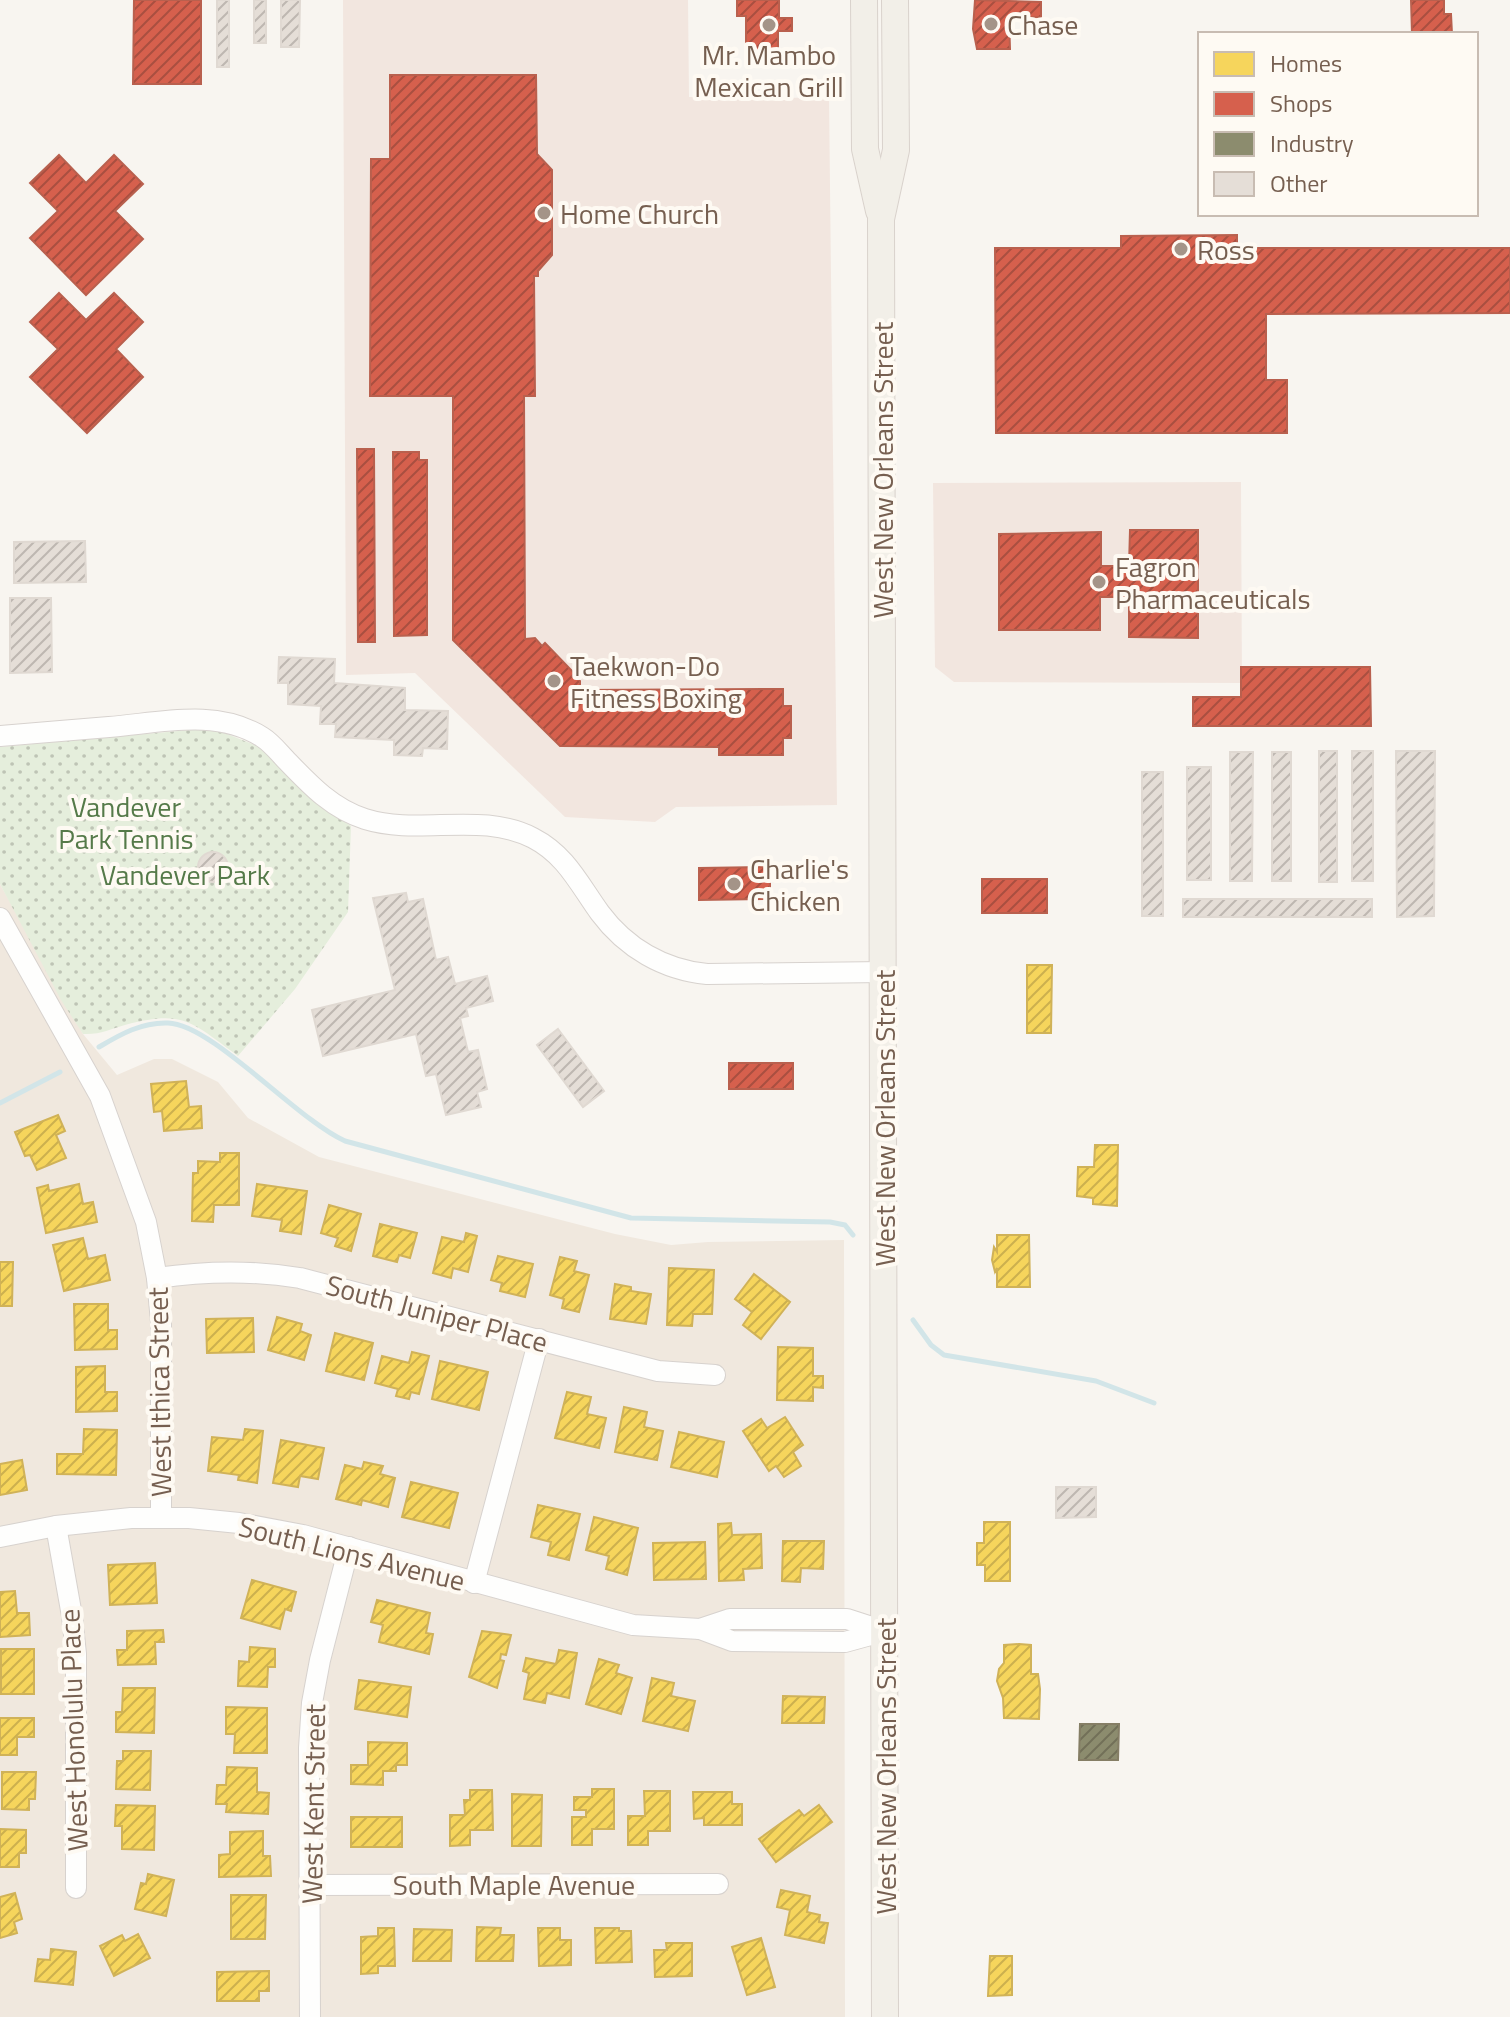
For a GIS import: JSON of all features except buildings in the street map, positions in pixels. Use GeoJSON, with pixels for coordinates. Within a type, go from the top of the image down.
{"type":"FeatureCollection","features":[{"type":"Feature","properties":{"kind":"main road","name":"West New Orleans Street"},"geometry":{"type":"LineString","coordinates":[[864,0],[865,149],[881,219]]}},
{"type":"Feature","properties":{"kind":"main road","name":"West New Orleans Street"},"geometry":{"type":"LineString","coordinates":[[885,2017],[881,219],[896,150],[895,0]]}},
{"type":"Feature","properties":{"kind":"street"},"geometry":{"type":"LineString","coordinates":[[0,736],[188,720],[233,723],[267,740],[313,789],[331,803],[365,819],[410,824],[476,825],[509,829],[532,837],[570,865],[599,911],[623,939],[659,962],[707,974],[884,972]]}},
{"type":"Feature","properties":{"kind":"street","name":"West Ithica Street"},"geometry":{"type":"LineString","coordinates":[[0,918],[100,1096],[146,1222],[157,1278],[162,1368],[161,1517]]}},
{"type":"Feature","properties":{"kind":"street","name":"South Juniper Place"},"geometry":{"type":"LineString","coordinates":[[157,1278],[232,1272],[260,1272],[300,1278],[658,1371],[715,1375]]}},
{"type":"Feature","properties":{"kind":"street"},"geometry":{"type":"LineString","coordinates":[[474,1583],[539,1339]]}},
{"type":"Feature","properties":{"kind":"street","name":"South Lions Avenue"},"geometry":{"type":"LineString","coordinates":[[0,1537],[56,1526],[161,1517],[239,1523],[303,1535],[633,1625],[700,1629],[732,1641],[845,1642],[885,1631]]}},
{"type":"Feature","properties":{"kind":"street","name":"West Honolulu Place"},"geometry":{"type":"LineString","coordinates":[[56,1526],[76,1654],[76,1888]]}},
{"type":"Feature","properties":{"kind":"street","name":"West Kent Street"},"geometry":{"type":"LineString","coordinates":[[310,2017],[309,1748],[312,1703],[349,1547]]}},
{"type":"Feature","properties":{"kind":"street","name":"South Maple Avenue"},"geometry":{"type":"LineString","coordinates":[[311,1885],[718,1884]]}},
{"type":"Feature","properties":{"kind":"shaded area"},"geometry":{"type":"Polygon","coordinates":[[[343,0],[688,0],[689,97],[829,98],[837,805],[676,807],[655,822],[565,817],[415,673],[346,675],[343,0]]]}},
{"type":"Feature","properties":{"kind":"shaded area","name":"Fagron Pharmaceuticals"},"geometry":{"type":"Polygon","coordinates":[[[1241,482],[1242,683],[954,682],[935,667],[933,483],[1241,482]]]}},
{"type":"Feature","properties":{"kind":"shaded area"},"geometry":{"type":"Polygon","coordinates":[[[0,884],[83,1034],[117,1075],[154,1059],[172,1059],[218,1082],[248,1118],[319,1157],[615,1234],[671,1245],[844,1240],[845,2017],[0,2017],[0,884]]]}},
{"type":"Feature","properties":{"kind":"green space","name":"Vandever Park"},"geometry":{"type":"Polygon","coordinates":[[[212,728],[267,750],[313,801],[351,826],[348,912],[295,989],[238,1056],[198,1027],[175,1019],[145,1020],[100,1033],[83,1034],[61,1000],[0,884],[0,747],[212,728]]]}},
{"type":"Feature","properties":{"kind":"waterway"},"geometry":{"type":"LineString","coordinates":[[99,1047],[149,1024],[168,1023],[186,1027],[230,1055],[325,1130],[345,1141],[631,1218],[830,1222],[845,1225],[853,1235]]}},
{"type":"Feature","properties":{"kind":"waterway"},"geometry":{"type":"LineString","coordinates":[[0,1103],[60,1072]]}},
{"type":"Feature","properties":{"kind":"waterway"},"geometry":{"type":"LineString","coordinates":[[913,1320],[931,1345],[944,1355],[1096,1381],[1154,1403]]}},
{"type":"Feature","properties":{"kind":"place","name":"Chase"},"geometry":{"type":"Point","coordinates":[991,24]}},
{"type":"Feature","properties":{"kind":"place","name":"Mr. Mambo Mexican Grill"},"geometry":{"type":"Point","coordinates":[769,25]}},
{"type":"Feature","properties":{"kind":"place","name":"Home Church"},"geometry":{"type":"Point","coordinates":[544,213]}},
{"type":"Feature","properties":{"kind":"place","name":"Ross"},"geometry":{"type":"Point","coordinates":[1181,249]}},
{"type":"Feature","properties":{"kind":"place","name":"Fagron Pharmaceuticals"},"geometry":{"type":"Point","coordinates":[1099,582]}},
{"type":"Feature","properties":{"kind":"place","name":"Taekwon-Do Fitness Boxing"},"geometry":{"type":"Point","coordinates":[554,681]}},
{"type":"Feature","properties":{"kind":"place","name":"Charlie's Chicken"},"geometry":{"type":"Point","coordinates":[734,884]}},
{"type":"Feature","properties":{"kind":"park label","name":"Vandever Park Tennis"},"geometry":{"type":"Point","coordinates":[126,822]}}]}
